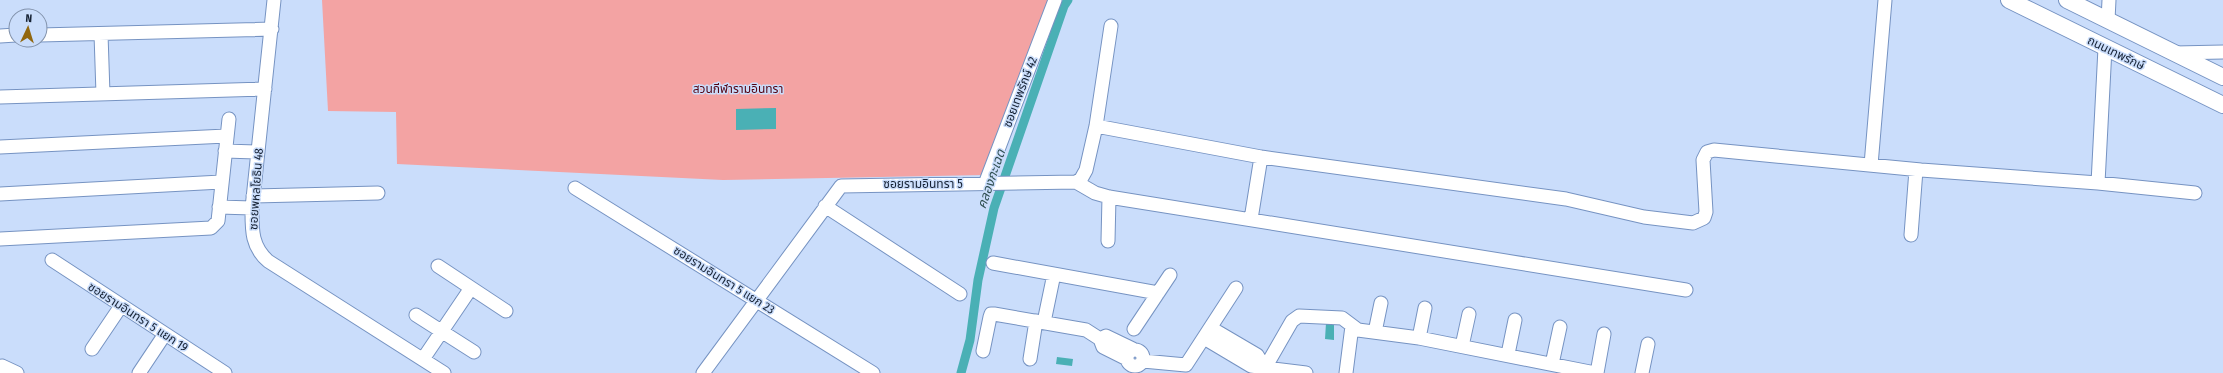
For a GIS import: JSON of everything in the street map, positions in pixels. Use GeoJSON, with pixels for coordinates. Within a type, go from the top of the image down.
{"type":"FeatureCollection","features":[{"type":"Feature","properties":{"kind":"main road","name":"ถนนเทพรักษ์"},"geometry":{"type":"LineString","coordinates":[[2009,0],[2223,105]]}},
{"type":"Feature","properties":{"kind":"main road"},"geometry":{"type":"LineString","coordinates":[[2067,0],[2223,77]]}},
{"type":"Feature","properties":{"kind":"street","name":"ซอยพหลโยธิน 48"},"geometry":{"type":"LineString","coordinates":[[274,0],[253,202],[253,239],[260,253],[268,262],[444,373]]}},
{"type":"Feature","properties":{"kind":"street","name":"ซอยเทพรักษ์ 42"},"geometry":{"type":"LineString","coordinates":[[984,184],[1055,0]]}},
{"type":"Feature","properties":{"kind":"street"},"geometry":{"type":"LineString","coordinates":[[1871,165],[1885,0]]}},
{"type":"Feature","properties":{"kind":"street"},"geometry":{"type":"LineString","coordinates":[[2108,20],[2109,0]]}},
{"type":"Feature","properties":{"kind":"street"},"geometry":{"type":"LineString","coordinates":[[1112,26],[1096,126],[1086,170],[1081,179],[1076,182],[1095,193],[1686,290]]}},
{"type":"Feature","properties":{"kind":"street"},"geometry":{"type":"LineString","coordinates":[[48,35],[272,29]]}},
{"type":"Feature","properties":{"kind":"street"},"geometry":{"type":"LineString","coordinates":[[101,34],[103,94]]}},
{"type":"Feature","properties":{"kind":"street"},"geometry":{"type":"LineString","coordinates":[[2098,182],[2105,48]]}},
{"type":"Feature","properties":{"kind":"street"},"geometry":{"type":"LineString","coordinates":[[2175,53],[2223,52]]}},
{"type":"Feature","properties":{"kind":"street"},"geometry":{"type":"LineString","coordinates":[[0,97],[265,89]]}},
{"type":"Feature","properties":{"kind":"street"},"geometry":{"type":"LineString","coordinates":[[0,239],[206,230],[218,221],[229,119]]}},
{"type":"Feature","properties":{"kind":"street"},"geometry":{"type":"LineString","coordinates":[[1096,126],[1261,157],[1566,199],[1644,217],[1694,223],[1704,218],[1706,212],[1702,160],[1708,152],[1714,150],[1916,170],[2098,182],[2195,193]]}},
{"type":"Feature","properties":{"kind":"street"},"geometry":{"type":"LineString","coordinates":[[0,147],[226,136]]}},
{"type":"Feature","properties":{"kind":"street"},"geometry":{"type":"LineString","coordinates":[[225,151],[258,152]]}},
{"type":"Feature","properties":{"kind":"street"},"geometry":{"type":"LineString","coordinates":[[1251,219],[1261,157]]}},
{"type":"Feature","properties":{"kind":"street"},"geometry":{"type":"LineString","coordinates":[[1911,235],[1916,170]]}},
{"type":"Feature","properties":{"kind":"street"},"geometry":{"type":"LineString","coordinates":[[0,194],[221,182]]}},
{"type":"Feature","properties":{"kind":"street","name":"ซอยรามอินทรา 5"},"geometry":{"type":"LineString","coordinates":[[703,373],[841,186],[850,184],[1076,182]]}},
{"type":"Feature","properties":{"kind":"street","name":"ซอยรามอินทรา 5 แยก 23"},"geometry":{"type":"LineString","coordinates":[[575,188],[873,373]]}},
{"type":"Feature","properties":{"kind":"street"},"geometry":{"type":"LineString","coordinates":[[219,207],[253,202],[378,193]]}},
{"type":"Feature","properties":{"kind":"street"},"geometry":{"type":"LineString","coordinates":[[1108,241],[1109,196]]}},
{"type":"Feature","properties":{"kind":"street"},"geometry":{"type":"LineString","coordinates":[[825,206],[960,294]]}},
{"type":"Feature","properties":{"kind":"street","name":"ซอยรามอินทรา 5 แยก 19"},"geometry":{"type":"LineString","coordinates":[[52,260],[225,373]]}},
{"type":"Feature","properties":{"kind":"street"},"geometry":{"type":"LineString","coordinates":[[994,263],[1158,293]]}},
{"type":"Feature","properties":{"kind":"street"},"geometry":{"type":"LineString","coordinates":[[438,266],[506,311]]}},
{"type":"Feature","properties":{"kind":"street"},"geometry":{"type":"LineString","coordinates":[[1030,359],[1054,274]]}},
{"type":"Feature","properties":{"kind":"street"},"geometry":{"type":"LineString","coordinates":[[1134,329],[1170,275]]}},
{"type":"Feature","properties":{"kind":"street"},"geometry":{"type":"LineString","coordinates":[[423,359],[471,288]]}},
{"type":"Feature","properties":{"kind":"street"},"geometry":{"type":"LineString","coordinates":[[983,351],[991,314],[1086,330],[1100,340],[1106,336],[1134,362],[1186,365],[1236,288]]}},
{"type":"Feature","properties":{"kind":"street"},"geometry":{"type":"LineString","coordinates":[[1375,332],[1381,303]]}},
{"type":"Feature","properties":{"kind":"street"},"geometry":{"type":"LineString","coordinates":[[92,349],[121,306]]}},
{"type":"Feature","properties":{"kind":"street"},"geometry":{"type":"LineString","coordinates":[[1418,338],[1425,308]]}},
{"type":"Feature","properties":{"kind":"street"},"geometry":{"type":"LineString","coordinates":[[1462,346],[1469,314]]}},
{"type":"Feature","properties":{"kind":"street"},"geometry":{"type":"LineString","coordinates":[[416,315],[474,352]]}},
{"type":"Feature","properties":{"kind":"street"},"geometry":{"type":"LineString","coordinates":[[1265,368],[1292,321],[1299,316],[1342,318],[1358,330],[1418,338],[1508,354],[1596,373],[1604,334]]}},
{"type":"Feature","properties":{"kind":"street"},"geometry":{"type":"LineString","coordinates":[[1508,354],[1515,320]]}},
{"type":"Feature","properties":{"kind":"street"},"geometry":{"type":"LineString","coordinates":[[1346,373],[1352,326]]}},
{"type":"Feature","properties":{"kind":"street"},"geometry":{"type":"LineString","coordinates":[[1552,364],[1560,327]]}},
{"type":"Feature","properties":{"kind":"street"},"geometry":{"type":"LineString","coordinates":[[1208,333],[1257,355],[1265,368]]}},
{"type":"Feature","properties":{"kind":"street"},"geometry":{"type":"LineString","coordinates":[[139,373],[165,334]]}},
{"type":"Feature","properties":{"kind":"street"},"geometry":{"type":"LineString","coordinates":[[1642,373],[1648,344]]}},
{"type":"Feature","properties":{"kind":"street"},"geometry":{"type":"LineString","coordinates":[[1,373],[2,366],[18,373]]}},
{"type":"Feature","properties":{"kind":"street"},"geometry":{"type":"LineString","coordinates":[[1265,368],[1306,373]]}},
{"type":"Feature","properties":{"kind":"green space","name":"สวนกีฬารามอินทรา"},"geometry":{"type":"Polygon","coordinates":[[[322,0],[1051,0],[985,175],[723,180],[397,164],[396,112],[328,111],[322,0]]]}},
{"type":"Feature","properties":{"kind":"shaded area"},"geometry":{"type":"Polygon","coordinates":[[[776,108],[776,129],[736,130],[736,109],[776,108]]]}},
{"type":"Feature","properties":{"kind":"shaded area"},"geometry":{"type":"Polygon","coordinates":[[[1326,323],[1334,323],[1334,340],[1325,339],[1326,323]]]}},
{"type":"Feature","properties":{"kind":"shaded area"},"geometry":{"type":"Polygon","coordinates":[[[1057,357],[1073,359],[1072,366],[1056,364],[1057,357]]]}},
{"type":"Feature","properties":{"kind":"waterway","name":"คลองกะเฉด"},"geometry":{"type":"LineString","coordinates":[[961,373],[970,340],[978,280],[994,208],[1064,6],[1068,0]]}}]}
